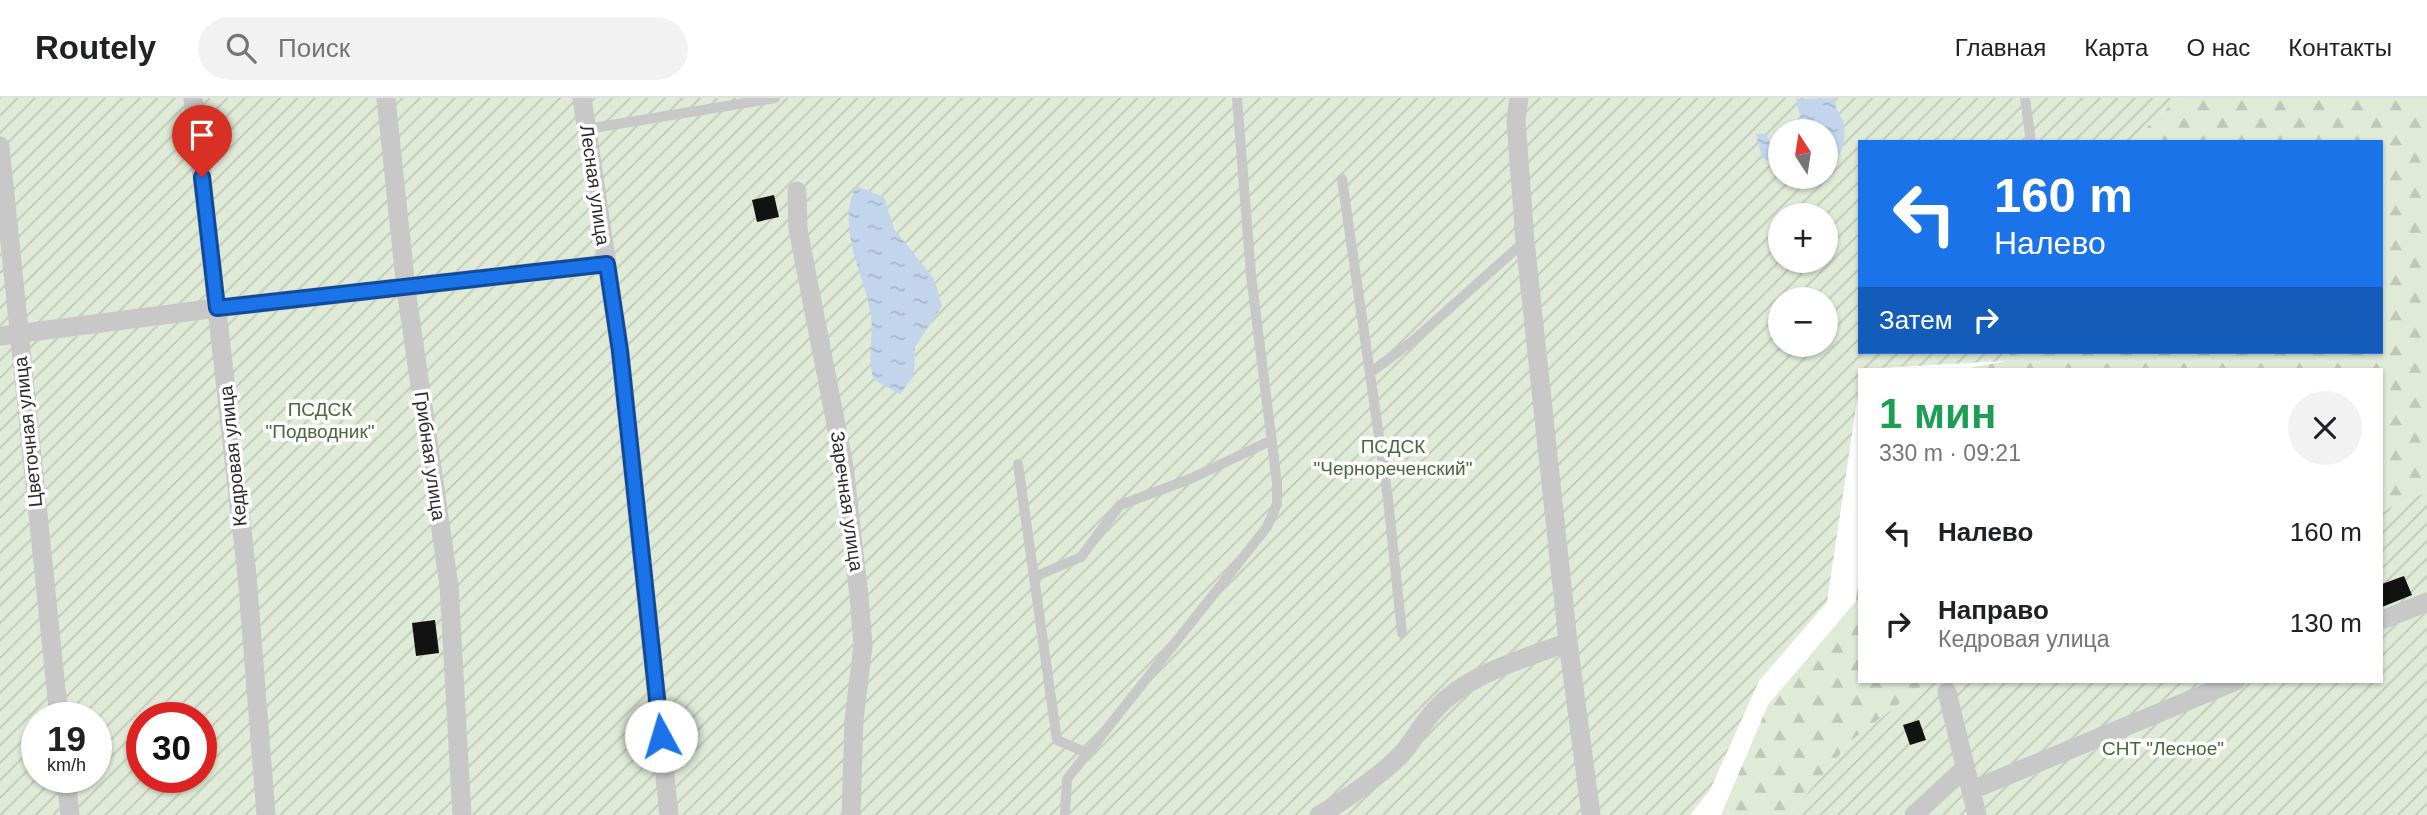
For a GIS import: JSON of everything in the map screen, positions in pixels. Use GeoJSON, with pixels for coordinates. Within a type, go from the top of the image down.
{"type":"FeatureCollection","features":[{"type":"Feature","properties":{"kind":"street","name":"Кедровая улица"},"geometry":{"type":"LineString","coordinates":[[193,98],[247,575],[266,815]]}},
{"type":"Feature","properties":{"kind":"street","name":"Грибная улица"},"geometry":{"type":"LineString","coordinates":[[386,98],[406,289],[449,586],[462,815]]}},
{"type":"Feature","properties":{"kind":"street","name":"Лесная улица"},"geometry":{"type":"LineString","coordinates":[[582,98],[622,363],[670,815]]}},
{"type":"Feature","properties":{"kind":"street"},"geometry":{"type":"LineString","coordinates":[[1519,98],[1516,121],[1525,241],[1568,642],[1591,815]]}},
{"type":"Feature","properties":{"kind":"street","name":"Цветочная улица"},"geometry":{"type":"LineString","coordinates":[[0,146],[9,335],[57,702]]}},
{"type":"Feature","properties":{"kind":"street","name":"Заречная улица"},"geometry":{"type":"LineString","coordinates":[[797,191],[798,229],[844,466],[859,596],[863,645],[854,720],[851,815]]}},
{"type":"Feature","properties":{"kind":"street"},"geometry":{"type":"LineString","coordinates":[[9,335],[217,308],[406,289],[607,264]]}},
{"type":"Feature","properties":{"kind":"street"},"geometry":{"type":"LineString","coordinates":[[2383,620],[2427,602]]}},
{"type":"Feature","properties":{"kind":"street"},"geometry":{"type":"LineString","coordinates":[[1319,815],[1358,789],[1404,751],[1446,699],[1486,673],[1568,642]]}},
{"type":"Feature","properties":{"kind":"street"},"geometry":{"type":"LineString","coordinates":[[1972,790],[2231,683]]}},
{"type":"Feature","properties":{"kind":"street"},"geometry":{"type":"LineString","coordinates":[[1947,692],[1977,815]]}},
{"type":"Feature","properties":{"kind":"street"},"geometry":{"type":"LineString","coordinates":[[1914,815],[1966,767]]}},
{"type":"Feature","properties":{"kind":"street"},"geometry":{"type":"LineString","coordinates":[[68,793],[70,815]]}},
{"type":"Feature","properties":{"kind":"lane"},"geometry":{"type":"LineString","coordinates":[[587,129],[775,98]]}},
{"type":"Feature","properties":{"kind":"lane"},"geometry":{"type":"LineString","coordinates":[[1065,815],[1067,779],[1267,527],[1277,504],[1272,440],[1251,275],[1237,98]]}},
{"type":"Feature","properties":{"kind":"lane"},"geometry":{"type":"LineString","coordinates":[[2025,98],[2031,140]]}},
{"type":"Feature","properties":{"kind":"lane"},"geometry":{"type":"LineString","coordinates":[[1342,179],[1370,373],[1402,633]]}},
{"type":"Feature","properties":{"kind":"lane"},"geometry":{"type":"LineString","coordinates":[[1370,373],[1414,340],[1525,241]]}},
{"type":"Feature","properties":{"kind":"lane"},"geometry":{"type":"LineString","coordinates":[[1034,577],[1082,557],[1120,505],[1190,479],[1272,440]]}},
{"type":"Feature","properties":{"kind":"lane"},"geometry":{"type":"LineString","coordinates":[[1018,464],[1057,740],[1087,753]]}},
{"type":"Feature","properties":{"kind":"green space","name":"ПСДСК \"Чернореченский\""},"geometry":{"type":"Polygon","coordinates":[[[0,98],[2178,98],[2133,140],[1858,140],[1858,354],[2009,354],[2006,361],[1858,368],[1858,399],[1827,602],[1759,681],[1710,790],[1690,815],[0,815],[0,98]]]}},
{"type":"Feature","properties":{"kind":"green space"},"geometry":{"type":"Polygon","coordinates":[[[2178,98],[2427,98],[2427,492],[2383,511],[2383,368],[1969,368],[2006,361],[2009,354],[2383,354],[2383,140],[2133,140],[2178,98]]]}},
{"type":"Feature","properties":{"kind":"green space","name":"СНТ \"Лесное\""},"geometry":{"type":"Polygon","coordinates":[[[2427,492],[2427,815],[1789,815],[1852,740],[1926,683],[2383,683],[2383,511],[2427,492]]]}},
{"type":"Feature","properties":{"kind":"green space"},"geometry":{"type":"Polygon","coordinates":[[[1858,580],[1858,683],[1926,683],[1852,740],[1789,815],[1721,815],[1768,705],[1856,601],[1858,580]]]}},
{"type":"Feature","properties":{"kind":"water"},"geometry":{"type":"Polygon","coordinates":[[[1836,98],[1844,125],[1842,148],[1838,156],[1838,119],[1800,119],[1796,99],[1836,98]]]}},
{"type":"Feature","properties":{"kind":"water"},"geometry":{"type":"Polygon","coordinates":[[[1756,134],[1766,134],[1768,139],[1768,161],[1762,158],[1756,134]]]}},
{"type":"Feature","properties":{"kind":"water"},"geometry":{"type":"Polygon","coordinates":[[[856,186],[884,197],[894,229],[934,279],[942,306],[915,347],[914,376],[900,394],[874,380],[872,372],[871,317],[850,236],[850,203],[856,186]]]}},
{"type":"Feature","properties":{"kind":"building"},"geometry":{"type":"Polygon","coordinates":[[[774,195],[779,217],[757,222],[752,200],[774,195]]]}},
{"type":"Feature","properties":{"kind":"building"},"geometry":{"type":"Polygon","coordinates":[[[2404,576],[2412,595],[2383,607],[2383,584],[2404,576]]]}},
{"type":"Feature","properties":{"kind":"building"},"geometry":{"type":"Polygon","coordinates":[[[435,620],[439,653],[416,656],[412,623],[435,620]]]}},
{"type":"Feature","properties":{"kind":"building"},"geometry":{"type":"Polygon","coordinates":[[[1919,720],[1926,740],[1910,745],[1903,725],[1919,720]]]}},
{"type":"Feature","properties":{"kind":"route"},"geometry":{"type":"LineString","coordinates":[[202,177],[217,308],[406,289],[607,264],[620,351],[661,736]]}},
{"type":"Feature","properties":{"kind":"park label","name":"ПСДСК \"Подводник\""},"geometry":{"type":"Point","coordinates":[320,420]}}]}
